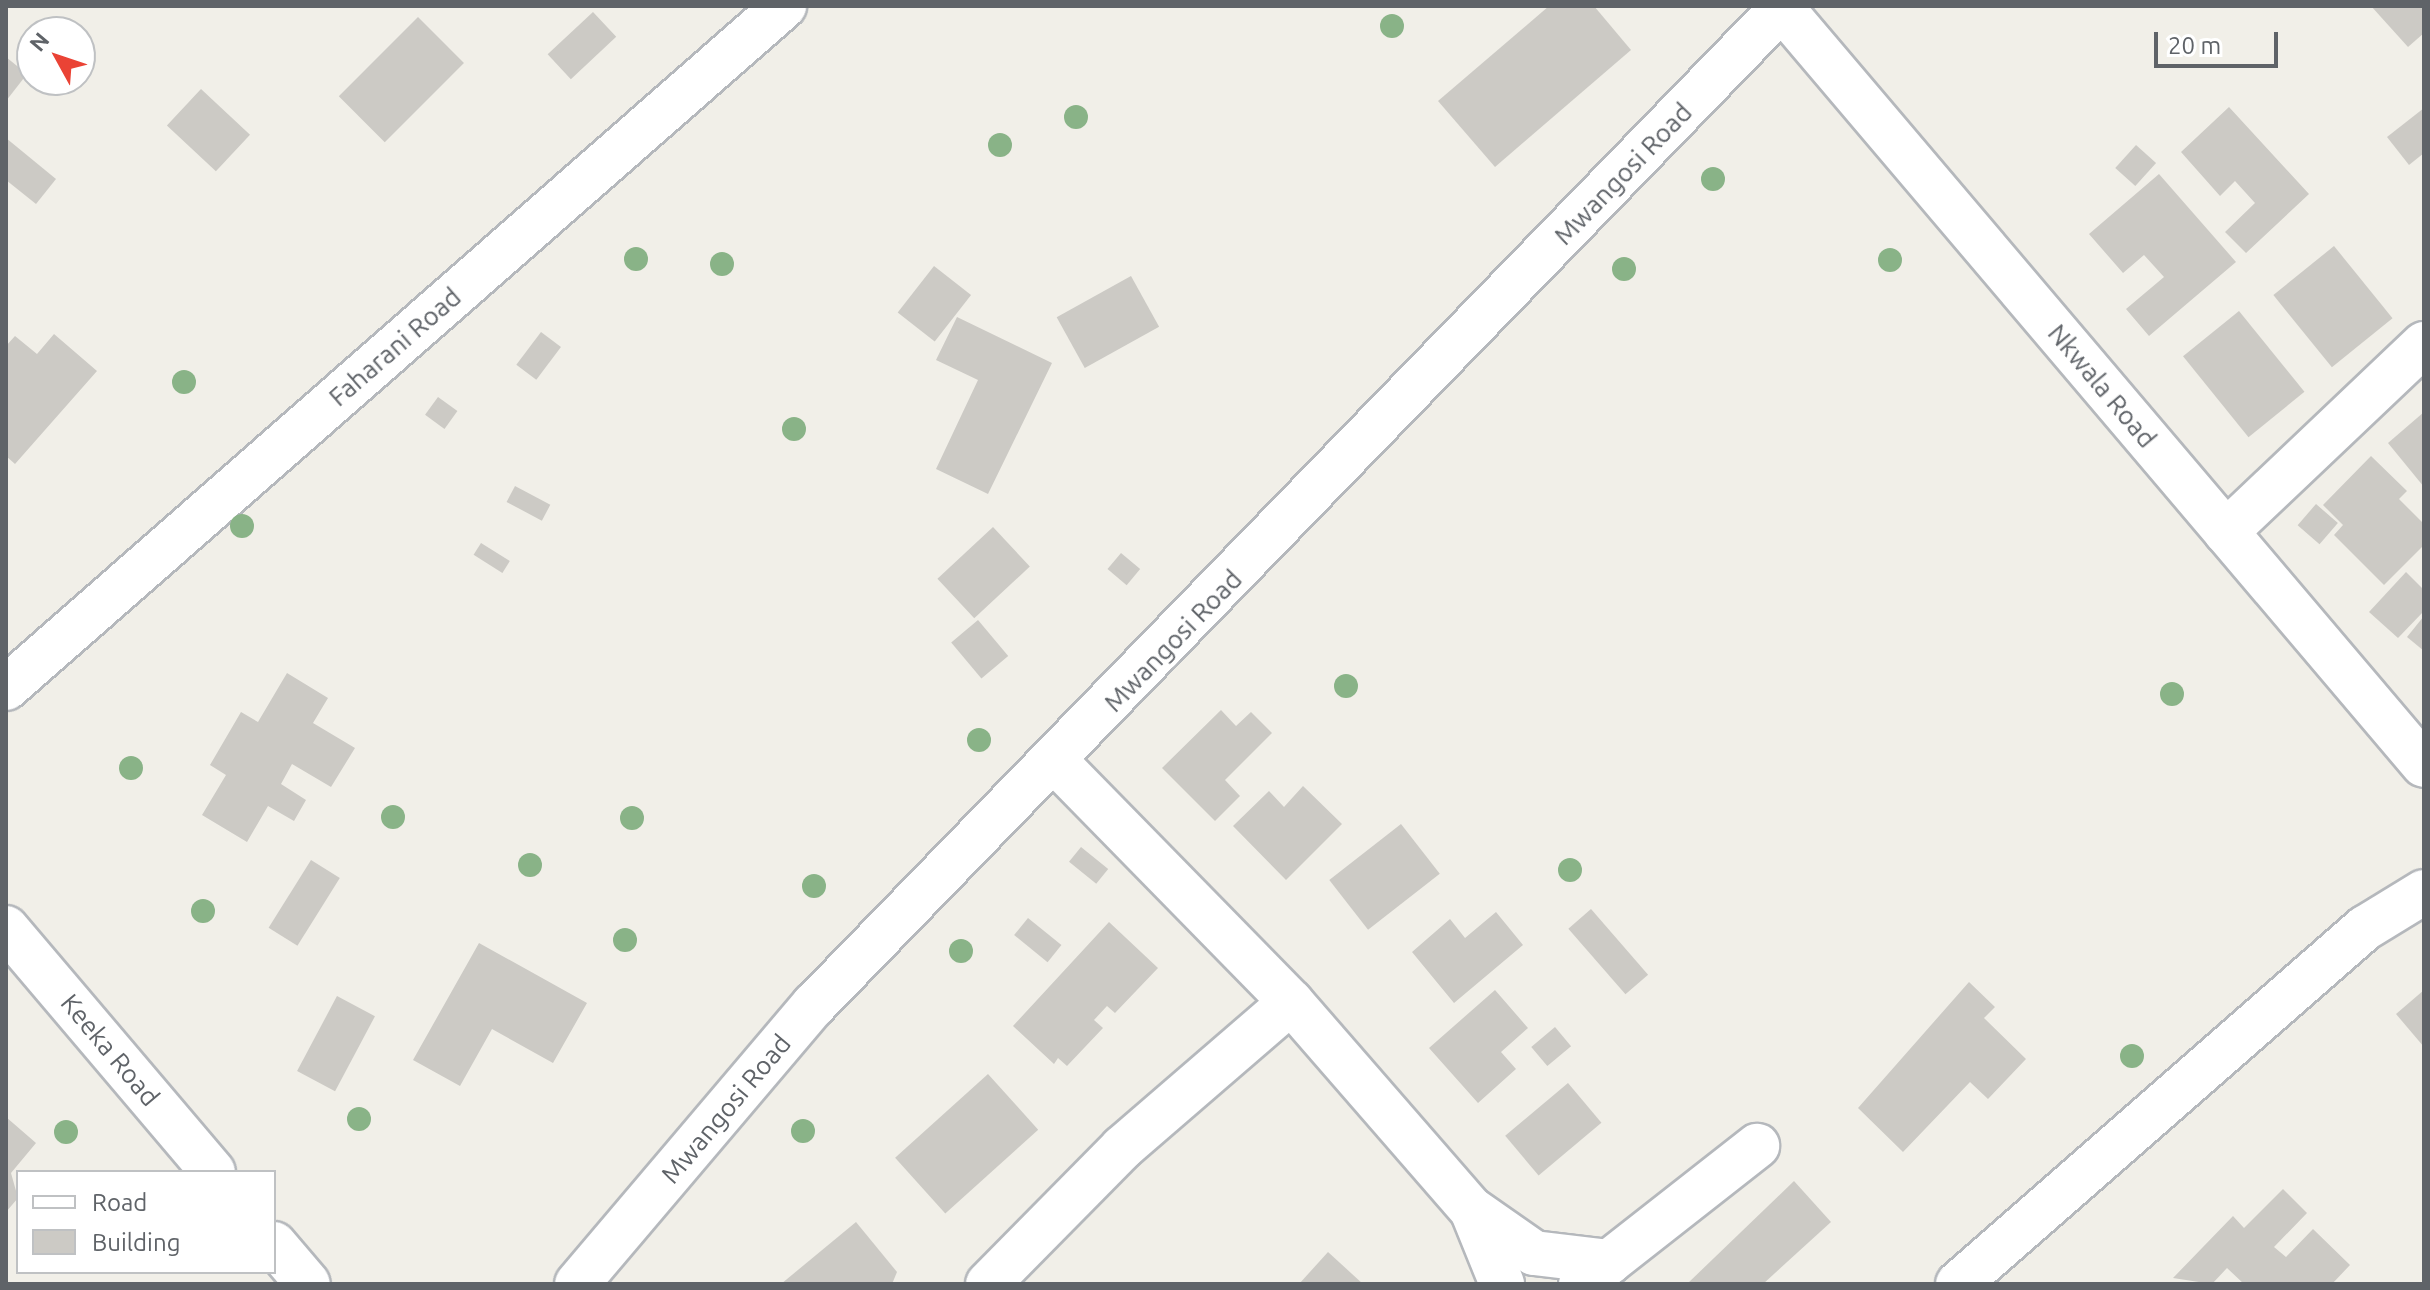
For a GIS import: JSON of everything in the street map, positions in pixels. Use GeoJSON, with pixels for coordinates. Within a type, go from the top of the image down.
{"type":"FeatureCollection","features":[{"type":"Feature","properties":{"kind":"street","name":"Faharani Road"},"geometry":{"type":"LineString","coordinates":[[6,688],[784,6]]}},
{"type":"Feature","properties":{"kind":"street","name":"Nkwala Road"},"geometry":{"type":"LineString","coordinates":[[1781,7],[2424,765]]}},
{"type":"Feature","properties":{"kind":"street","name":"Mwangosi Road"},"geometry":{"type":"LineString","coordinates":[[577,1284],[814,1005],[1056,762],[1781,7]]}},
{"type":"Feature","properties":{"kind":"street"},"geometry":{"type":"LineString","coordinates":[[2226,532],[2424,344]]}},
{"type":"Feature","properties":{"kind":"street"},"geometry":{"type":"LineString","coordinates":[[1056,762],[1291,1002],[1472,1210],[1534,1253],[1595,1273],[1757,1146]]}},
{"type":"Feature","properties":{"kind":"street"},"geometry":{"type":"LineString","coordinates":[[1958,1284],[2365,928],[2424,892]]}},
{"type":"Feature","properties":{"kind":"street","name":"Keeka Road"},"geometry":{"type":"LineString","coordinates":[[6,928],[211,1170]]}},
{"type":"Feature","properties":{"kind":"street"},"geometry":{"type":"LineString","coordinates":[[988,1284],[1122,1148],[1291,1002]]}},
{"type":"Feature","properties":{"kind":"street"},"geometry":{"type":"LineString","coordinates":[[1472,1210],[1502,1284]]}},
{"type":"Feature","properties":{"kind":"street"},"geometry":{"type":"LineString","coordinates":[[276,1246],[308,1284]]}},
{"type":"Feature","properties":{"kind":"building"},"geometry":{"type":"Polygon","coordinates":[[[1549,6],[1594,6],[1631,50],[1495,167],[1438,101],[1549,6]]]}},
{"type":"Feature","properties":{"kind":"building"},"geometry":{"type":"Polygon","coordinates":[[[2371,6],[2424,6],[2424,33],[2408,47],[2371,6]]]}},
{"type":"Feature","properties":{"kind":"building"},"geometry":{"type":"Polygon","coordinates":[[[593,12],[616,37],[571,79],[548,54],[593,12]]]}},
{"type":"Feature","properties":{"kind":"building"},"geometry":{"type":"Polygon","coordinates":[[[418,17],[464,63],[385,142],[339,96],[418,17]]]}},
{"type":"Feature","properties":{"kind":"building"},"geometry":{"type":"Polygon","coordinates":[[[6,57],[16,65],[16,88],[6,101],[6,57]]]}},
{"type":"Feature","properties":{"kind":"building"},"geometry":{"type":"Polygon","coordinates":[[[201,89],[250,135],[216,171],[167,126],[201,89]]]}},
{"type":"Feature","properties":{"kind":"building"},"geometry":{"type":"Polygon","coordinates":[[[2229,107],[2309,194],[2246,253],[2225,232],[2255,203],[2235,181],[2220,196],[2181,152],[2229,107]]]}},
{"type":"Feature","properties":{"kind":"building"},"geometry":{"type":"Polygon","coordinates":[[[2424,108],[2424,153],[2409,165],[2387,137],[2424,108]]]}},
{"type":"Feature","properties":{"kind":"building"},"geometry":{"type":"Polygon","coordinates":[[[6,138],[56,179],[36,204],[6,180],[6,138]]]}},
{"type":"Feature","properties":{"kind":"building"},"geometry":{"type":"Polygon","coordinates":[[[2136,145],[2156,163],[2135,186],[2115,168],[2136,145]]]}},
{"type":"Feature","properties":{"kind":"building"},"geometry":{"type":"Polygon","coordinates":[[[2159,174],[2236,262],[2149,336],[2126,309],[2164,277],[2144,255],[2123,273],[2089,234],[2159,174]]]}},
{"type":"Feature","properties":{"kind":"building"},"geometry":{"type":"Polygon","coordinates":[[[2334,246],[2393,318],[2332,367],[2273,295],[2334,246]]]}},
{"type":"Feature","properties":{"kind":"building"},"geometry":{"type":"Polygon","coordinates":[[[934,266],[971,295],[935,341],[898,312],[934,266]]]}},
{"type":"Feature","properties":{"kind":"building"},"geometry":{"type":"Polygon","coordinates":[[[1131,276],[1159,327],[1085,368],[1057,317],[1131,276]]]}},
{"type":"Feature","properties":{"kind":"building"},"geometry":{"type":"Polygon","coordinates":[[[2239,311],[2304,392],[2248,437],[2183,356],[2239,311]]]}},
{"type":"Feature","properties":{"kind":"building"},"geometry":{"type":"Polygon","coordinates":[[[957,317],[1052,363],[988,494],[936,469],[978,380],[936,360],[957,317]]]}},
{"type":"Feature","properties":{"kind":"building"},"geometry":{"type":"Polygon","coordinates":[[[541,332],[561,347],[536,380],[516,365],[541,332]]]}},
{"type":"Feature","properties":{"kind":"building"},"geometry":{"type":"Polygon","coordinates":[[[54,334],[97,371],[15,464],[6,456],[6,346],[15,336],[37,354],[54,334]]]}},
{"type":"Feature","properties":{"kind":"building"},"geometry":{"type":"Polygon","coordinates":[[[438,397],[457,411],[444,429],[425,415],[438,397]]]}},
{"type":"Feature","properties":{"kind":"building"},"geometry":{"type":"Polygon","coordinates":[[[2424,412],[2424,487],[2388,443],[2424,412]]]}},
{"type":"Feature","properties":{"kind":"building"},"geometry":{"type":"Polygon","coordinates":[[[2371,456],[2407,491],[2399,499],[2424,524],[2424,545],[2384,585],[2334,535],[2343,525],[2323,505],[2371,456]]]}},
{"type":"Feature","properties":{"kind":"building"},"geometry":{"type":"Polygon","coordinates":[[[515,486],[550,505],[542,521],[507,502],[515,486]]]}},
{"type":"Feature","properties":{"kind":"building"},"geometry":{"type":"Polygon","coordinates":[[[2316,504],[2338,523],[2320,544],[2298,525],[2316,504]]]}},
{"type":"Feature","properties":{"kind":"building"},"geometry":{"type":"Polygon","coordinates":[[[993,527],[1030,566],[974,618],[937,579],[993,527]]]}},
{"type":"Feature","properties":{"kind":"building"},"geometry":{"type":"Polygon","coordinates":[[[481,543],[510,561],[502,573],[474,555],[481,543]]]}},
{"type":"Feature","properties":{"kind":"building"},"geometry":{"type":"Polygon","coordinates":[[[1121,553],[1140,569],[1127,585],[1108,569],[1121,553]]]}},
{"type":"Feature","properties":{"kind":"building"},"geometry":{"type":"Polygon","coordinates":[[[2406,572],[2424,590],[2424,611],[2398,638],[2369,612],[2406,572]]]}},
{"type":"Feature","properties":{"kind":"building"},"geometry":{"type":"Polygon","coordinates":[[[2424,616],[2424,651],[2407,637],[2424,616]]]}},
{"type":"Feature","properties":{"kind":"building"},"geometry":{"type":"Polygon","coordinates":[[[978,620],[1008,656],[981,679],[951,642],[978,620]]]}},
{"type":"Feature","properties":{"kind":"building"},"geometry":{"type":"Polygon","coordinates":[[[287,673],[328,698],[313,723],[355,748],[331,787],[292,764],[281,784],[306,800],[294,821],[268,806],[247,842],[202,815],[226,775],[210,765],[241,712],[258,722],[287,673]]]}},
{"type":"Feature","properties":{"kind":"building"},"geometry":{"type":"Polygon","coordinates":[[[1221,710],[1236,726],[1251,712],[1272,733],[1225,780],[1240,796],[1215,821],[1162,768],[1221,710]]]}},
{"type":"Feature","properties":{"kind":"building"},"geometry":{"type":"Polygon","coordinates":[[[1303,786],[1342,824],[1286,880],[1233,826],[1269,791],[1284,807],[1303,786]]]}},
{"type":"Feature","properties":{"kind":"building"},"geometry":{"type":"Polygon","coordinates":[[[1401,824],[1440,874],[1368,930],[1329,880],[1401,824]]]}},
{"type":"Feature","properties":{"kind":"building"},"geometry":{"type":"Polygon","coordinates":[[[1081,847],[1108,869],[1096,884],[1069,862],[1081,847]]]}},
{"type":"Feature","properties":{"kind":"building"},"geometry":{"type":"Polygon","coordinates":[[[311,860],[340,878],[297,946],[269,928],[311,860]]]}},
{"type":"Feature","properties":{"kind":"building"},"geometry":{"type":"Polygon","coordinates":[[[1591,909],[1648,975],[1625,994],[1568,929],[1591,909]]]}},
{"type":"Feature","properties":{"kind":"building"},"geometry":{"type":"Polygon","coordinates":[[[1496,912],[1523,945],[1454,1003],[1412,952],[1450,919],[1465,938],[1496,912]]]}},
{"type":"Feature","properties":{"kind":"building"},"geometry":{"type":"Polygon","coordinates":[[[1028,918],[1061,945],[1048,962],[1014,935],[1028,918]]]}},
{"type":"Feature","properties":{"kind":"building"},"geometry":{"type":"Polygon","coordinates":[[[1109,922],[1158,968],[1115,1013],[1107,1006],[1094,1020],[1103,1028],[1067,1066],[1058,1058],[1054,1064],[1013,1026],[1109,922]]]}},
{"type":"Feature","properties":{"kind":"building"},"geometry":{"type":"Polygon","coordinates":[[[479,943],[587,1003],[553,1063],[492,1029],[460,1086],[413,1060],[479,943]]]}},
{"type":"Feature","properties":{"kind":"building"},"geometry":{"type":"Polygon","coordinates":[[[1969,982],[1995,1007],[1984,1018],[2026,1059],[1988,1099],[1970,1082],[1903,1152],[1858,1108],[1969,982]]]}},
{"type":"Feature","properties":{"kind":"building"},"geometry":{"type":"Polygon","coordinates":[[[1495,990],[1528,1028],[1501,1052],[1516,1069],[1478,1103],[1429,1048],[1495,990]]]}},
{"type":"Feature","properties":{"kind":"building"},"geometry":{"type":"Polygon","coordinates":[[[2424,990],[2424,1047],[2396,1014],[2424,990]]]}},
{"type":"Feature","properties":{"kind":"building"},"geometry":{"type":"Polygon","coordinates":[[[337,996],[375,1016],[335,1091],[297,1071],[337,996]]]}},
{"type":"Feature","properties":{"kind":"building"},"geometry":{"type":"Polygon","coordinates":[[[1555,1027],[1571,1046],[1547,1066],[1531,1047],[1555,1027]]]}},
{"type":"Feature","properties":{"kind":"building"},"geometry":{"type":"Polygon","coordinates":[[[988,1074],[1038,1130],[945,1213],[895,1158],[988,1074]]]}},
{"type":"Feature","properties":{"kind":"building"},"geometry":{"type":"Polygon","coordinates":[[[1568,1083],[1601,1123],[1539,1176],[1505,1136],[1568,1083]]]}},
{"type":"Feature","properties":{"kind":"building"},"geometry":{"type":"Polygon","coordinates":[[[6,1117],[36,1143],[11,1173],[16,1200],[6,1212],[6,1117]]]}},
{"type":"Feature","properties":{"kind":"building"},"geometry":{"type":"Polygon","coordinates":[[[1794,1181],[1831,1222],[1763,1284],[1687,1284],[1794,1181]]]}},
{"type":"Feature","properties":{"kind":"building"},"geometry":{"type":"Polygon","coordinates":[[[2283,1189],[2307,1213],[2274,1247],[2286,1257],[2313,1229],[2350,1265],[2332,1284],[2244,1284],[2227,1268],[2212,1284],[2173,1278],[2233,1216],[2244,1228],[2283,1189]]]}},
{"type":"Feature","properties":{"kind":"building"},"geometry":{"type":"Polygon","coordinates":[[[856,1222],[897,1272],[892,1284],[781,1284],[856,1222]]]}},
{"type":"Feature","properties":{"kind":"building"},"geometry":{"type":"Polygon","coordinates":[[[1328,1252],[1363,1284],[1299,1284],[1328,1252]]]}}]}
